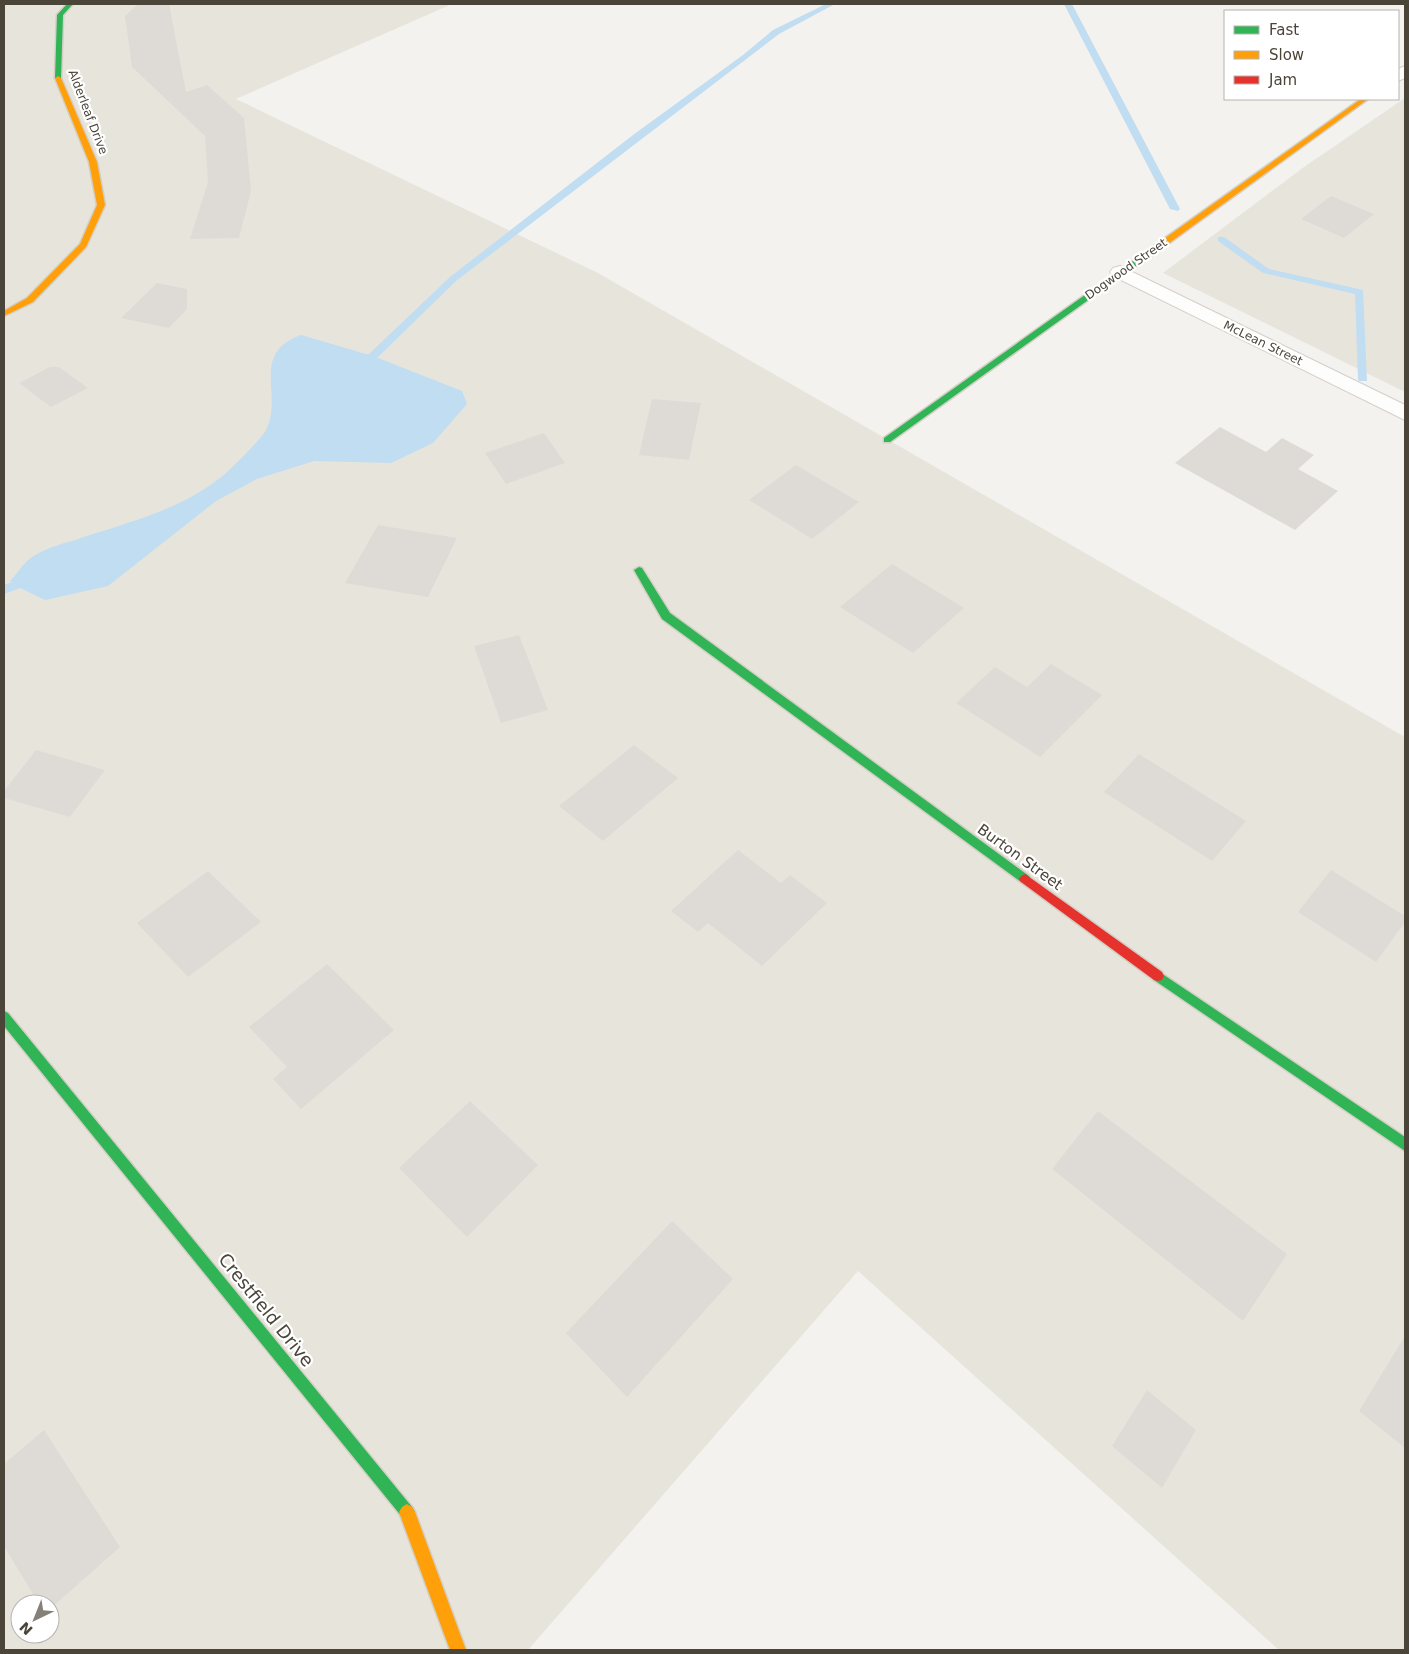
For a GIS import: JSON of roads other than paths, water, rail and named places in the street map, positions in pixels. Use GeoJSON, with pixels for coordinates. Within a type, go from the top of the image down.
{"type":"FeatureCollection","features":[{"type":"Feature","properties":{"kind":"street","name":"Alderleaf Drive"},"geometry":{"type":"LineString","coordinates":[[4,314],[30,300],[82,245],[101,205],[93,162],[56,74],[60,15],[70,4]]}},
{"type":"Feature","properties":{"kind":"street","name":"Dogwood Street"},"geometry":{"type":"LineString","coordinates":[[887,440],[1364,100]]}},
{"type":"Feature","properties":{"kind":"street","name":"McLean Street"},"geometry":{"type":"LineString","coordinates":[[1120,272],[1405,414]]}},
{"type":"Feature","properties":{"kind":"street","name":"Burton Street"},"geometry":{"type":"LineString","coordinates":[[638,570],[666,616],[1134,959],[1405,1145]]}},
{"type":"Feature","properties":{"kind":"street","name":"Crestfield Drive"},"geometry":{"type":"LineString","coordinates":[[4,1017],[406,1510],[458,1650]]}},
{"type":"Feature","properties":{"kind":"water"},"geometry":{"type":"Polygon","coordinates":[[[301,335],[373,356],[462,391],[467,404],[433,443],[391,463],[314,461],[257,479],[216,501],[108,586],[45,600],[16,586],[10,581],[27,561],[40,552],[159,512],[194,496],[225,474],[266,430],[271,416],[271,376],[272,364],[276,353],[285,343],[301,335]]]}},
{"type":"Feature","properties":{"kind":"waterway"},"geometry":{"type":"LineString","coordinates":[[357,362],[373,356],[453,279],[636,137],[746,57],[776,32],[831,4]]}},
{"type":"Feature","properties":{"kind":"waterway"},"geometry":{"type":"LineString","coordinates":[[1068,4],[1175,209]]}},
{"type":"Feature","properties":{"kind":"waterway"},"geometry":{"type":"LineString","coordinates":[[1221,239],[1266,271],[1360,292],[1363,379]]}},
{"type":"Feature","properties":{"kind":"waterway"},"geometry":{"type":"LineString","coordinates":[[4,590],[32,579]]}}]}
